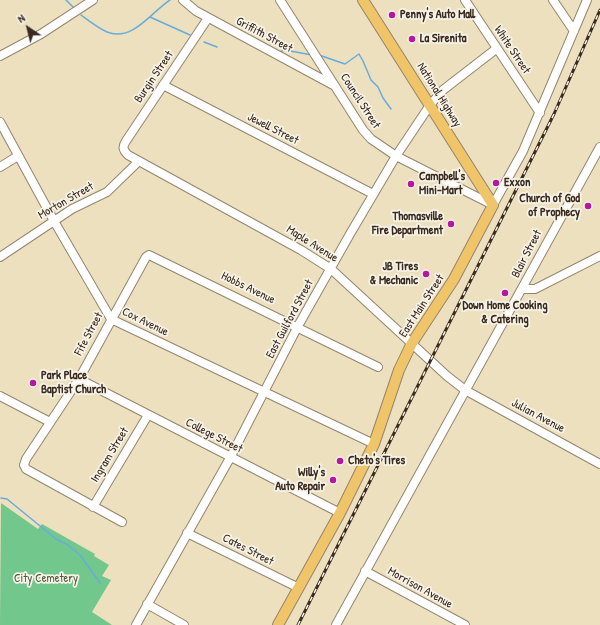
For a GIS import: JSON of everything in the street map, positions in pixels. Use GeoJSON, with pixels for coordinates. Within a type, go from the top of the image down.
{"type":"FeatureCollection","features":[{"type":"Feature","properties":{"kind":"main road","name":"National Highway"},"geometry":{"type":"LineString","coordinates":[[363,0],[493,205]]}},
{"type":"Feature","properties":{"kind":"main road","name":"East Main Street"},"geometry":{"type":"LineString","coordinates":[[278,625],[340,513],[374,444],[399,370],[412,343],[454,280],[493,205]]}},
{"type":"Feature","properties":{"kind":"street","name":"Griffith Street"},"geometry":{"type":"LineString","coordinates":[[183,0],[191,8],[208,18],[336,87]]}},
{"type":"Feature","properties":{"kind":"street","name":"Council Street"},"geometry":{"type":"LineString","coordinates":[[280,0],[362,130],[371,139],[396,156],[493,205]]}},
{"type":"Feature","properties":{"kind":"street","name":"White Street"},"geometry":{"type":"LineString","coordinates":[[465,0],[496,49],[540,113]]}},
{"type":"Feature","properties":{"kind":"street"},"geometry":{"type":"LineString","coordinates":[[553,0],[574,31]]}},
{"type":"Feature","properties":{"kind":"street","name":"East Main Street"},"geometry":{"type":"LineString","coordinates":[[493,205],[523,151],[588,0]]}},
{"type":"Feature","properties":{"kind":"street"},"geometry":{"type":"LineString","coordinates":[[0,56],[41,34],[90,1]]}},
{"type":"Feature","properties":{"kind":"street","name":"Burgin Street"},"geometry":{"type":"LineString","coordinates":[[124,151],[123,145],[208,18]]}},
{"type":"Feature","properties":{"kind":"street","name":"East Guilford Street"},"geometry":{"type":"LineString","coordinates":[[136,625],[230,458],[298,326],[396,156],[430,105],[443,90],[496,49]]}},
{"type":"Feature","properties":{"kind":"street","name":"Jewell Street"},"geometry":{"type":"LineString","coordinates":[[163,85],[373,194]]}},
{"type":"Feature","properties":{"kind":"street","name":"Cox Avenue"},"geometry":{"type":"LineString","coordinates":[[0,122],[111,319],[374,444]]}},
{"type":"Feature","properties":{"kind":"street","name":"Blair Street"},"geometry":{"type":"LineString","coordinates":[[523,289],[547,241],[600,147]]}},
{"type":"Feature","properties":{"kind":"street","name":"Maple Avenue"},"geometry":{"type":"LineString","coordinates":[[124,151],[139,161],[301,250],[330,269],[447,376],[465,390]]}},
{"type":"Feature","properties":{"kind":"street"},"geometry":{"type":"LineString","coordinates":[[0,167],[18,156]]}},
{"type":"Feature","properties":{"kind":"street","name":"Morton Street"},"geometry":{"type":"LineString","coordinates":[[0,257],[54,220],[107,192],[115,186],[139,161]]}},
{"type":"Feature","properties":{"kind":"street","name":"Fife Street"},"geometry":{"type":"LineString","coordinates":[[93,507],[26,469],[24,465],[26,459],[79,379],[146,257],[150,255]]}},
{"type":"Feature","properties":{"kind":"street","name":"Hobbs Avenue"},"geometry":{"type":"LineString","coordinates":[[150,255],[298,326],[378,367]]}},
{"type":"Feature","properties":{"kind":"street"},"geometry":{"type":"LineString","coordinates":[[336,625],[465,390],[523,289],[535,289],[600,256]]}},
{"type":"Feature","properties":{"kind":"street","name":"College Street"},"geometry":{"type":"LineString","coordinates":[[79,379],[230,458],[340,513]]}},
{"type":"Feature","properties":{"kind":"street","name":"Julian Avenue"},"geometry":{"type":"LineString","coordinates":[[465,390],[600,464]]}},
{"type":"Feature","properties":{"kind":"street"},"geometry":{"type":"LineString","coordinates":[[0,396],[50,422]]}},
{"type":"Feature","properties":{"kind":"street","name":"Ingram Street"},"geometry":{"type":"LineString","coordinates":[[93,507],[148,415]]}},
{"type":"Feature","properties":{"kind":"street"},"geometry":{"type":"LineString","coordinates":[[93,507],[122,522]]}},
{"type":"Feature","properties":{"kind":"street","name":"Cates Street"},"geometry":{"type":"LineString","coordinates":[[187,533],[298,588]]}},
{"type":"Feature","properties":{"kind":"street","name":"Morrison Avenue"},"geometry":{"type":"LineString","coordinates":[[365,571],[465,625]]}},
{"type":"Feature","properties":{"kind":"street"},"geometry":{"type":"LineString","coordinates":[[147,604],[184,625]]}},
{"type":"Feature","properties":{"kind":"green space","name":"City Cemetery"},"geometry":{"type":"Polygon","coordinates":[[[1,503],[38,529],[42,524],[95,554],[94,556],[109,565],[102,576],[111,580],[92,612],[112,625],[0,625],[1,503]]]}},
{"type":"Feature","properties":{"kind":"waterway"},"geometry":{"type":"LineString","coordinates":[[66,0],[74,8]]}},
{"type":"Feature","properties":{"kind":"waterway"},"geometry":{"type":"LineString","coordinates":[[81,15],[107,32],[116,34],[125,33],[141,24],[170,0]]}},
{"type":"Feature","properties":{"kind":"waterway"},"geometry":{"type":"LineString","coordinates":[[150,17],[190,35]]}},
{"type":"Feature","properties":{"kind":"waterway"},"geometry":{"type":"LineString","coordinates":[[204,42],[217,47]]}},
{"type":"Feature","properties":{"kind":"waterway"},"geometry":{"type":"LineString","coordinates":[[279,52],[285,50],[312,55]]}},
{"type":"Feature","properties":{"kind":"waterway"},"geometry":{"type":"LineString","coordinates":[[319,55],[345,64],[359,54],[371,80],[378,87],[383,98],[391,109]]}},
{"type":"Feature","properties":{"kind":"waterway"},"geometry":{"type":"LineString","coordinates":[[1,498],[7,499],[56,539],[68,545],[80,555],[100,583]]}},
{"type":"Feature","properties":{"kind":"railway"},"geometry":{"type":"LineString","coordinates":[[298,625],[554,114],[600,10]]}},
{"type":"Feature","properties":{"kind":"place","name":"Penny's Auto Mall"},"geometry":{"type":"Point","coordinates":[392,15]}},
{"type":"Feature","properties":{"kind":"place","name":"La Sirenita"},"geometry":{"type":"Point","coordinates":[412,39]}},
{"type":"Feature","properties":{"kind":"place","name":"Exxon"},"geometry":{"type":"Point","coordinates":[496,183]}},
{"type":"Feature","properties":{"kind":"place","name":"Campbell's Mini-Mart"},"geometry":{"type":"Point","coordinates":[411,184]}},
{"type":"Feature","properties":{"kind":"place","name":"Church of God of Prophecy"},"geometry":{"type":"Point","coordinates":[588,206]}},
{"type":"Feature","properties":{"kind":"place","name":"Thomasville Fire Department"},"geometry":{"type":"Point","coordinates":[451,224]}},
{"type":"Feature","properties":{"kind":"place","name":"JB Tires & Mechanic"},"geometry":{"type":"Point","coordinates":[426,274]}},
{"type":"Feature","properties":{"kind":"place","name":"Down Home Cooking & Catering"},"geometry":{"type":"Point","coordinates":[505,293]}},
{"type":"Feature","properties":{"kind":"place","name":"Park Place Baptist Church"},"geometry":{"type":"Point","coordinates":[33,383]}},
{"type":"Feature","properties":{"kind":"place","name":"Cheto's Tires"},"geometry":{"type":"Point","coordinates":[340,461]}},
{"type":"Feature","properties":{"kind":"place","name":"Willy's Auto Repair"},"geometry":{"type":"Point","coordinates":[333,480]}}]}
